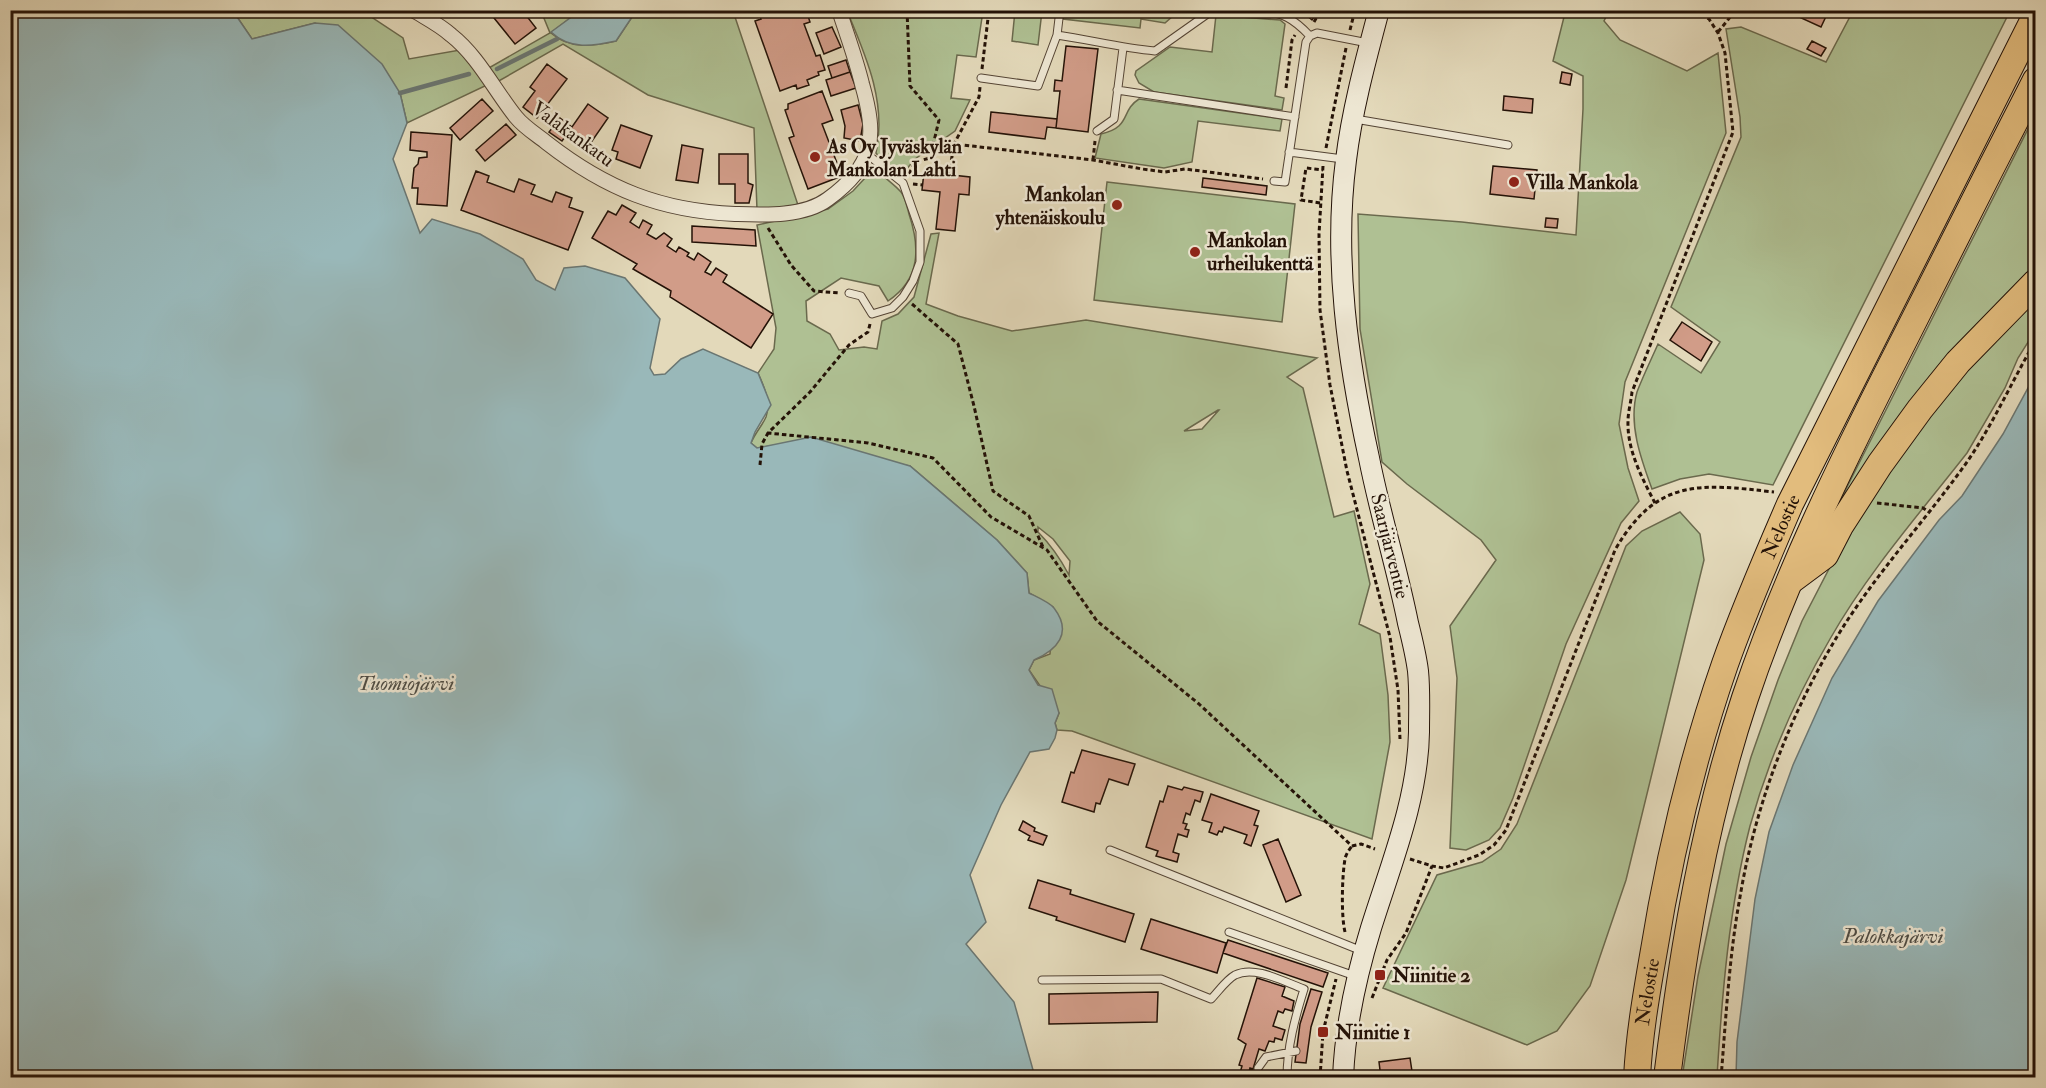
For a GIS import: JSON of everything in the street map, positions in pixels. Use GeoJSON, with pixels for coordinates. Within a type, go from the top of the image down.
{"type":"FeatureCollection","features":[{"type":"Feature","properties":{"kind":"highway","name":"Nelostie"},"geometry":{"type":"LineString","coordinates":[[1637,1077],[1643,1017],[1667,873],[1693,764],[1756,581],[1800,482],[2036,15]]}},
{"type":"Feature","properties":{"kind":"highway","name":"Nelostie"},"geometry":{"type":"LineString","coordinates":[[1667,1077],[1691,913],[1726,759],[1750,682],[1787,583],[1826,497],[2036,80]]}},
{"type":"Feature","properties":{"kind":"highway"},"geometry":{"type":"LineString","coordinates":[[1787,583],[1825,555],[1839,526],[1920,409],[1958,362],[2036,282]]}},
{"type":"Feature","properties":{"kind":"main road","name":"Saarijärventie"},"geometry":{"type":"LineString","coordinates":[[1343,1077],[1348,973],[1407,811],[1419,734],[1418,672],[1400,583],[1369,460],[1352,372],[1343,287],[1342,230],[1346,159],[1353,119],[1379,10]]}},
{"type":"Feature","properties":{"kind":"street","name":"Valakankatu"},"geometry":{"type":"LineString","coordinates":[[413,10],[453,36],[475,61],[518,119],[557,151],[606,183],[662,204],[702,213],[760,214],[800,211],[825,202],[849,184],[867,154],[872,133],[870,113],[839,10]]}},
{"type":"Feature","properties":{"kind":"lane"},"geometry":{"type":"LineString","coordinates":[[981,78],[1038,86],[1058,35],[1060,10]]}},
{"type":"Feature","properties":{"kind":"lane"},"geometry":{"type":"LineString","coordinates":[[1058,35],[1096,40],[1123,48],[1155,51],[1213,10]]}},
{"type":"Feature","properties":{"kind":"lane"},"geometry":{"type":"LineString","coordinates":[[1259,10],[1280,13],[1313,35],[1371,43]]}},
{"type":"Feature","properties":{"kind":"lane"},"geometry":{"type":"LineString","coordinates":[[1274,181],[1285,182],[1306,42],[1313,35]]}},
{"type":"Feature","properties":{"kind":"lane"},"geometry":{"type":"LineString","coordinates":[[1097,131],[1114,119],[1123,48]]}},
{"type":"Feature","properties":{"kind":"lane"},"geometry":{"type":"LineString","coordinates":[[1118,90],[1295,117]]}},
{"type":"Feature","properties":{"kind":"lane"},"geometry":{"type":"LineString","coordinates":[[1353,119],[1508,145]]}},
{"type":"Feature","properties":{"kind":"lane"},"geometry":{"type":"LineString","coordinates":[[1289,152],[1346,159]]}},
{"type":"Feature","properties":{"kind":"lane"},"geometry":{"type":"LineString","coordinates":[[849,293],[861,296],[872,314],[892,308],[903,297],[913,281],[920,262],[920,231],[903,183],[867,154]]}},
{"type":"Feature","properties":{"kind":"lane"},"geometry":{"type":"LineString","coordinates":[[1110,850],[1356,949]]}},
{"type":"Feature","properties":{"kind":"lane"},"geometry":{"type":"LineString","coordinates":[[1229,932],[1301,960],[1348,973]]}},
{"type":"Feature","properties":{"kind":"lane"},"geometry":{"type":"LineString","coordinates":[[1042,980],[1161,979],[1211,999],[1233,976],[1245,972],[1256,972],[1304,989],[1294,1023],[1287,1077]]}},
{"type":"Feature","properties":{"kind":"lane"},"geometry":{"type":"LineString","coordinates":[[1258,1077],[1258,1068],[1266,1057],[1292,1052]]}},
{"type":"Feature","properties":{"kind":"path"},"geometry":{"type":"LineString","coordinates":[[907,10],[910,86],[939,120],[930,158]]}},
{"type":"Feature","properties":{"kind":"path"},"geometry":{"type":"LineString","coordinates":[[949,175],[954,144],[979,97],[989,10]]}},
{"type":"Feature","properties":{"kind":"path"},"geometry":{"type":"LineString","coordinates":[[1313,24],[1322,10]]}},
{"type":"Feature","properties":{"kind":"path"},"geometry":{"type":"LineString","coordinates":[[1355,10],[1323,170],[1320,203],[1320,310],[1330,385],[1347,471],[1390,638],[1398,690],[1400,742]]}},
{"type":"Feature","properties":{"kind":"path"},"geometry":{"type":"LineString","coordinates":[[1655,503],[1642,481],[1636,463],[1628,422],[1632,392],[1733,132],[1725,53],[1718,33],[1709,19],[1694,10]]}},
{"type":"Feature","properties":{"kind":"path"},"geometry":{"type":"LineString","coordinates":[[1718,33],[1736,10]]}},
{"type":"Feature","properties":{"kind":"path"},"geometry":{"type":"LineString","coordinates":[[903,183],[915,162],[930,158],[954,144],[1093,160],[1165,172],[1185,169],[1274,181]]}},
{"type":"Feature","properties":{"kind":"path"},"geometry":{"type":"LineString","coordinates":[[1093,160],[1095,144]]}},
{"type":"Feature","properties":{"kind":"path"},"geometry":{"type":"LineString","coordinates":[[1320,203],[1301,200],[1306,168],[1323,170]]}},
{"type":"Feature","properties":{"kind":"path"},"geometry":{"type":"LineString","coordinates":[[760,214],[791,265],[814,291],[849,293]]}},
{"type":"Feature","properties":{"kind":"path"},"geometry":{"type":"LineString","coordinates":[[903,297],[958,344],[993,491],[1029,516],[1043,547]]}},
{"type":"Feature","properties":{"kind":"path"},"geometry":{"type":"LineString","coordinates":[[760,465],[762,444],[768,433],[810,392],[849,345],[868,332],[872,314]]}},
{"type":"Feature","properties":{"kind":"path"},"geometry":{"type":"LineString","coordinates":[[1721,1077],[1726,1010],[1740,897],[1755,826],[1774,770],[1808,691],[1835,640],[1866,591],[1983,439],[2036,340]]}},
{"type":"Feature","properties":{"kind":"path"},"geometry":{"type":"LineString","coordinates":[[768,433],[868,443],[933,458],[991,517],[1047,550],[1097,621],[1198,704],[1352,846]]}},
{"type":"Feature","properties":{"kind":"path"},"geometry":{"type":"LineString","coordinates":[[1419,862],[1444,868],[1479,855],[1494,845],[1506,830],[1616,550],[1626,531],[1655,503],[1689,488],[1720,486],[1774,492]]}},
{"type":"Feature","properties":{"kind":"path"},"geometry":{"type":"LineString","coordinates":[[1872,502],[1923,508],[1929,512]]}},
{"type":"Feature","properties":{"kind":"path"},"geometry":{"type":"LineString","coordinates":[[1356,949],[1343,924],[1346,857],[1352,846],[1361,844],[1376,849]]}},
{"type":"Feature","properties":{"kind":"path"},"geometry":{"type":"LineString","coordinates":[[1370,1003],[1387,960],[1406,933],[1432,866]]}},
{"type":"Feature","properties":{"kind":"path"},"geometry":{"type":"LineString","coordinates":[[1320,1077],[1323,1032],[1333,988],[1348,973]]}},
{"type":"Feature","properties":{"kind":"green space"},"geometry":{"type":"Polygon","coordinates":[[[1064,10],[1175,11],[1165,23],[1141,19],[1140,28],[1063,19],[1064,10]]]}},
{"type":"Feature","properties":{"kind":"green space"},"geometry":{"type":"Polygon","coordinates":[[[233,11],[373,11],[373,18],[403,38],[409,59],[460,50],[487,85],[407,123],[400,93],[315,23],[252,39],[233,11]]]}},
{"type":"Feature","properties":{"kind":"green space"},"geometry":{"type":"Polygon","coordinates":[[[541,11],[573,11],[570,18],[551,33],[566,42],[582,45],[616,41],[636,11],[733,11],[798,205],[757,210],[754,128],[648,95],[563,44],[497,82],[487,69],[550,33],[541,11]]]}},
{"type":"Feature","properties":{"kind":"green space"},"geometry":{"type":"Polygon","coordinates":[[[847,11],[983,11],[976,57],[957,55],[951,98],[970,100],[955,131],[915,159],[905,171],[886,165],[876,153],[879,134],[877,98],[861,45],[847,11]]]}},
{"type":"Feature","properties":{"kind":"green space"},"geometry":{"type":"Polygon","coordinates":[[[1015,11],[1042,11],[1038,45],[1012,41],[1015,11]]]}},
{"type":"Feature","properties":{"kind":"green space"},"geometry":{"type":"Polygon","coordinates":[[[1563,11],[1609,11],[1604,21],[1620,40],[1687,71],[1718,53],[1726,133],[1625,382],[1619,424],[1628,468],[1639,501],[1621,523],[1566,644],[1513,798],[1500,828],[1489,840],[1466,850],[1450,848],[1457,678],[1450,626],[1496,560],[1481,540],[1407,484],[1382,462],[1360,329],[1358,214],[1462,222],[1576,235],[1583,76],[1553,61],[1565,13],[1563,11]]]}},
{"type":"Feature","properties":{"kind":"green space"},"geometry":{"type":"Polygon","coordinates":[[[1853,11],[2010,11],[1773,485],[1709,474],[1680,479],[1652,489],[1640,454],[1634,416],[1637,392],[1658,344],[1701,373],[1720,342],[1671,307],[1741,137],[1726,29],[1741,27],[1826,62],[1853,11]]]}},
{"type":"Feature","properties":{"kind":"green space"},"geometry":{"type":"Polygon","coordinates":[[[1216,15],[1280,20],[1285,24],[1275,96],[1284,98],[1282,110],[1154,92],[1139,83],[1135,75],[1136,71],[1170,47],[1212,52],[1216,15]]]}},
{"type":"Feature","properties":{"kind":"green space"},"geometry":{"type":"Polygon","coordinates":[[[1139,99],[1282,119],[1280,131],[1198,121],[1192,162],[1164,168],[1095,158],[1101,134],[1111,131],[1122,123],[1129,109],[1139,99]]]}},
{"type":"Feature","properties":{"kind":"green space"},"geometry":{"type":"Polygon","coordinates":[[[2035,115],[2035,270],[1826,532],[1848,485],[2035,115]]]}},
{"type":"Feature","properties":{"kind":"green space"},"geometry":{"type":"Polygon","coordinates":[[[880,173],[902,194],[913,226],[915,262],[907,283],[888,301],[879,286],[841,278],[806,301],[807,321],[830,334],[839,350],[864,347],[877,349],[882,321],[898,314],[914,297],[931,234],[939,233],[926,304],[958,316],[1012,331],[1086,320],[1317,358],[1287,377],[1303,388],[1334,517],[1354,511],[1370,584],[1359,624],[1380,634],[1388,695],[1390,742],[1372,839],[1072,731],[1057,730],[1055,723],[1059,713],[1029,670],[1034,660],[1050,654],[1053,607],[1029,593],[1027,573],[997,540],[910,466],[771,446],[757,448],[751,443],[766,417],[768,406],[766,394],[758,373],[774,349],[776,328],[757,225],[828,209],[853,191],[866,177],[880,173]],[[1218,410],[1184,431],[1202,429],[1218,410]],[[1038,527],[1038,532],[1055,552],[1069,575],[1070,561],[1053,539],[1038,527]]]}},
{"type":"Feature","properties":{"kind":"green space","name":"Mankolan urheilukenttä"},"geometry":{"type":"Polygon","coordinates":[[[1107,182],[1295,204],[1282,322],[1094,300],[1107,182]]]}},
{"type":"Feature","properties":{"kind":"green space"},"geometry":{"type":"Polygon","coordinates":[[[2035,294],[2035,331],[2018,358],[2005,388],[1967,453],[1895,543],[1845,614],[1794,707],[1765,778],[1743,857],[1728,951],[1717,1077],[1682,1078],[1698,976],[1726,844],[1751,757],[1802,621],[1844,540],[1928,415],[2035,294]]]}},
{"type":"Feature","properties":{"kind":"green space"},"geometry":{"type":"Polygon","coordinates":[[[1680,512],[1700,534],[1704,560],[1626,880],[1590,986],[1557,1031],[1527,1045],[1383,988],[1437,875],[1482,862],[1501,849],[1517,824],[1626,546],[1642,531],[1680,512]]]}},
{"type":"Feature","properties":{"kind":"water"},"geometry":{"type":"Polygon","coordinates":[[[573,10],[636,11],[616,41],[582,45],[566,42],[551,32],[570,18],[573,10]]]}},
{"type":"Feature","properties":{"kind":"water","name":"Tuomiojärvi"},"geometry":{"type":"Polygon","coordinates":[[[10,11],[233,11],[252,39],[315,23],[338,25],[382,64],[400,93],[407,123],[393,159],[420,233],[432,219],[480,234],[523,259],[536,280],[555,290],[564,268],[585,266],[625,278],[660,319],[650,368],[654,375],[665,374],[681,359],[703,349],[758,373],[771,405],[751,443],[757,448],[811,437],[910,466],[997,540],[1027,573],[1029,593],[1052,606],[1060,617],[1062,633],[1060,640],[1050,651],[1034,660],[1029,670],[1038,685],[1052,689],[1059,713],[1055,723],[1057,730],[1055,738],[1049,749],[1030,752],[1001,805],[970,875],[986,922],[966,944],[1014,1002],[1035,1077],[11,1077],[10,11]]]}},
{"type":"Feature","properties":{"kind":"water","name":"Palokkajärvi"},"geometry":{"type":"Polygon","coordinates":[[[2035,375],[2035,1077],[1736,1077],[1737,1042],[1755,899],[1769,832],[1793,765],[1832,678],[1878,601],[1939,520],[1962,496],[2003,434],[2035,375]]]}},
{"type":"Feature","properties":{"kind":"building"},"geometry":{"type":"Polygon","coordinates":[[[493,10],[522,10],[536,28],[515,44],[490,13],[493,10]]]}},
{"type":"Feature","properties":{"kind":"building"},"geometry":{"type":"Polygon","coordinates":[[[770,10],[806,10],[810,22],[804,24],[816,56],[820,55],[825,70],[807,80],[809,85],[797,89],[796,85],[780,91],[755,21],[761,19],[759,15],[770,10]]]}},
{"type":"Feature","properties":{"kind":"building"},"geometry":{"type":"Polygon","coordinates":[[[1300,10],[1319,10],[1312,20],[1300,10]]]}},
{"type":"Feature","properties":{"kind":"building"},"geometry":{"type":"Polygon","coordinates":[[[1789,10],[1829,10],[1821,27],[1788,12],[1789,10]]]}},
{"type":"Feature","properties":{"kind":"building"},"geometry":{"type":"Polygon","coordinates":[[[832,27],[841,47],[824,54],[816,33],[832,27]]]}},
{"type":"Feature","properties":{"kind":"building"},"geometry":{"type":"Polygon","coordinates":[[[1812,41],[1826,48],[1821,56],[1807,49],[1812,41]]]}},
{"type":"Feature","properties":{"kind":"building"},"geometry":{"type":"Polygon","coordinates":[[[1066,46],[1098,49],[1088,132],[1056,128],[1060,91],[1054,91],[1055,80],[1062,81],[1066,46]]]}},
{"type":"Feature","properties":{"kind":"building"},"geometry":{"type":"Polygon","coordinates":[[[846,60],[850,72],[832,78],[828,66],[846,60]]]}},
{"type":"Feature","properties":{"kind":"building"},"geometry":{"type":"Polygon","coordinates":[[[547,64],[567,79],[537,118],[523,107],[535,91],[530,87],[547,64]]]}},
{"type":"Feature","properties":{"kind":"building"},"geometry":{"type":"Polygon","coordinates":[[[850,72],[856,88],[831,96],[826,80],[850,72]]]}},
{"type":"Feature","properties":{"kind":"building"},"geometry":{"type":"Polygon","coordinates":[[[1562,72],[1572,74],[1570,85],[1560,83],[1562,72]]]}},
{"type":"Feature","properties":{"kind":"building","name":"As Oy Jyväskylän Mankolan Lahti"},"geometry":{"type":"Polygon","coordinates":[[[822,91],[833,120],[822,124],[842,176],[808,189],[789,138],[794,136],[785,110],[788,109],[788,104],[822,91]]]}},
{"type":"Feature","properties":{"kind":"building"},"geometry":{"type":"Polygon","coordinates":[[[1504,96],[1533,99],[1532,113],[1503,110],[1504,96]]]}},
{"type":"Feature","properties":{"kind":"building"},"geometry":{"type":"Polygon","coordinates":[[[482,99],[493,111],[460,140],[450,128],[482,99]]]}},
{"type":"Feature","properties":{"kind":"building"},"geometry":{"type":"Polygon","coordinates":[[[588,104],[608,118],[590,144],[570,130],[562,141],[549,132],[560,118],[572,127],[588,104]]]}},
{"type":"Feature","properties":{"kind":"building"},"geometry":{"type":"Polygon","coordinates":[[[858,105],[863,124],[860,141],[844,138],[845,126],[841,110],[858,105]]]}},
{"type":"Feature","properties":{"kind":"building"},"geometry":{"type":"Polygon","coordinates":[[[991,112],[1057,119],[1056,128],[1047,127],[1045,139],[989,132],[991,112]]]}},
{"type":"Feature","properties":{"kind":"building"},"geometry":{"type":"Polygon","coordinates":[[[506,124],[516,135],[485,161],[476,150],[506,124]]]}},
{"type":"Feature","properties":{"kind":"building"},"geometry":{"type":"Polygon","coordinates":[[[621,125],[652,136],[640,168],[616,159],[618,152],[612,150],[621,125]]]}},
{"type":"Feature","properties":{"kind":"building"},"geometry":{"type":"Polygon","coordinates":[[[411,132],[452,135],[447,206],[417,204],[418,188],[412,188],[414,168],[419,158],[427,157],[427,152],[410,150],[411,132]]]}},
{"type":"Feature","properties":{"kind":"building"},"geometry":{"type":"Polygon","coordinates":[[[682,145],[703,149],[698,183],[676,180],[682,145]]]}},
{"type":"Feature","properties":{"kind":"building"},"geometry":{"type":"Polygon","coordinates":[[[719,154],[748,154],[748,183],[753,185],[749,203],[735,203],[735,184],[719,184],[719,154]]]}},
{"type":"Feature","properties":{"kind":"building","name":"Villa Mankola"},"geometry":{"type":"Polygon","coordinates":[[[1493,166],[1537,170],[1534,199],[1490,194],[1493,166]]]}},
{"type":"Feature","properties":{"kind":"building"},"geometry":{"type":"Polygon","coordinates":[[[476,171],[489,176],[487,182],[514,192],[519,179],[535,185],[531,194],[552,202],[556,192],[572,198],[569,207],[583,212],[568,250],[461,210],[476,171]]]}},
{"type":"Feature","properties":{"kind":"building"},"geometry":{"type":"Polygon","coordinates":[[[924,172],[970,177],[969,195],[959,194],[955,231],[936,229],[940,192],[922,190],[924,172]]]}},
{"type":"Feature","properties":{"kind":"building"},"geometry":{"type":"Polygon","coordinates":[[[1203,178],[1267,186],[1266,195],[1202,187],[1203,178]]]}},
{"type":"Feature","properties":{"kind":"building"},"geometry":{"type":"Polygon","coordinates":[[[622,205],[636,213],[630,222],[639,228],[643,220],[652,225],[647,234],[656,239],[664,233],[672,239],[667,246],[676,252],[679,247],[689,253],[687,256],[694,260],[698,253],[711,262],[705,272],[711,275],[716,268],[727,275],[723,282],[773,314],[751,348],[670,297],[671,291],[633,269],[637,264],[592,238],[608,211],[616,215],[622,205]]]}},
{"type":"Feature","properties":{"kind":"building"},"geometry":{"type":"Polygon","coordinates":[[[1546,218],[1558,219],[1557,228],[1545,227],[1546,218]]]}},
{"type":"Feature","properties":{"kind":"building"},"geometry":{"type":"Polygon","coordinates":[[[692,226],[755,230],[756,246],[692,242],[692,226]]]}},
{"type":"Feature","properties":{"kind":"building"},"geometry":{"type":"Polygon","coordinates":[[[1682,322],[1712,342],[1701,361],[1670,340],[1682,322]]]}},
{"type":"Feature","properties":{"kind":"building"},"geometry":{"type":"Polygon","coordinates":[[[1082,750],[1135,764],[1128,785],[1109,779],[1100,804],[1096,803],[1094,812],[1062,802],[1071,772],[1074,773],[1082,750]]]}},
{"type":"Feature","properties":{"kind":"building"},"geometry":{"type":"Polygon","coordinates":[[[1168,786],[1203,792],[1200,802],[1195,800],[1190,815],[1186,813],[1183,823],[1187,824],[1185,829],[1189,830],[1187,837],[1178,834],[1173,852],[1179,854],[1177,862],[1156,856],[1158,851],[1146,847],[1160,801],[1163,802],[1168,786]]]}},
{"type":"Feature","properties":{"kind":"building"},"geometry":{"type":"Polygon","coordinates":[[[1211,794],[1259,811],[1254,825],[1258,826],[1251,846],[1244,843],[1247,835],[1224,827],[1217,835],[1209,832],[1212,823],[1202,820],[1211,794]]]}},
{"type":"Feature","properties":{"kind":"building"},"geometry":{"type":"Polygon","coordinates":[[[1023,821],[1035,828],[1034,831],[1047,836],[1043,845],[1028,840],[1030,836],[1019,830],[1023,821]]]}},
{"type":"Feature","properties":{"kind":"building"},"geometry":{"type":"Polygon","coordinates":[[[1278,839],[1301,895],[1286,902],[1263,845],[1278,839]]]}},
{"type":"Feature","properties":{"kind":"building"},"geometry":{"type":"Polygon","coordinates":[[[1038,880],[1071,890],[1070,894],[1134,914],[1125,942],[1056,920],[1057,917],[1029,908],[1038,880]]]}},
{"type":"Feature","properties":{"kind":"building"},"geometry":{"type":"Polygon","coordinates":[[[1151,919],[1226,943],[1217,973],[1141,949],[1151,919]]]}},
{"type":"Feature","properties":{"kind":"building"},"geometry":{"type":"Polygon","coordinates":[[[1228,940],[1328,973],[1323,987],[1223,953],[1228,940]]]}},
{"type":"Feature","properties":{"kind":"building"},"geometry":{"type":"Polygon","coordinates":[[[1257,978],[1285,987],[1282,996],[1294,1001],[1292,1011],[1285,1009],[1283,1013],[1278,1011],[1273,1026],[1285,1030],[1282,1040],[1275,1038],[1274,1042],[1269,1041],[1265,1051],[1259,1049],[1253,1069],[1250,1068],[1249,1072],[1240,1073],[1242,1066],[1239,1065],[1246,1044],[1238,1039],[1257,978]]]}},
{"type":"Feature","properties":{"kind":"building"},"geometry":{"type":"Polygon","coordinates":[[[1311,989],[1322,992],[1311,1027],[1306,1063],[1295,1062],[1300,1024],[1311,989]]]}},
{"type":"Feature","properties":{"kind":"building"},"geometry":{"type":"Polygon","coordinates":[[[1158,992],[1157,1022],[1049,1024],[1049,994],[1158,992]]]}},
{"type":"Feature","properties":{"kind":"building"},"geometry":{"type":"Polygon","coordinates":[[[1410,1058],[1413,1078],[1381,1078],[1379,1062],[1410,1058]]]}},
{"type":"Feature","properties":{"kind":"waterway"},"geometry":{"type":"LineString","coordinates":[[497,69],[557,39]]}},
{"type":"Feature","properties":{"kind":"waterway"},"geometry":{"type":"LineString","coordinates":[[400,93],[469,74]]}},
{"type":"Feature","properties":{"kind":"place","name":"As Oy Jyväskylän Mankolan Lahti"},"geometry":{"type":"Point","coordinates":[815,157]}},
{"type":"Feature","properties":{"kind":"place","name":"Villa Mankola"},"geometry":{"type":"Point","coordinates":[1514,182]}},
{"type":"Feature","properties":{"kind":"place","name":"Mankolan yhtenäiskoulu"},"geometry":{"type":"Point","coordinates":[1117,205]}},
{"type":"Feature","properties":{"kind":"place","name":"Mankolan urheilukenttä"},"geometry":{"type":"Point","coordinates":[1195,252]}},
{"type":"Feature","properties":{"kind":"place","name":"Niinitie 2"},"geometry":{"type":"Point","coordinates":[1380,975]}},
{"type":"Feature","properties":{"kind":"place","name":"Niinitie 1"},"geometry":{"type":"Point","coordinates":[1323,1032]}}]}
